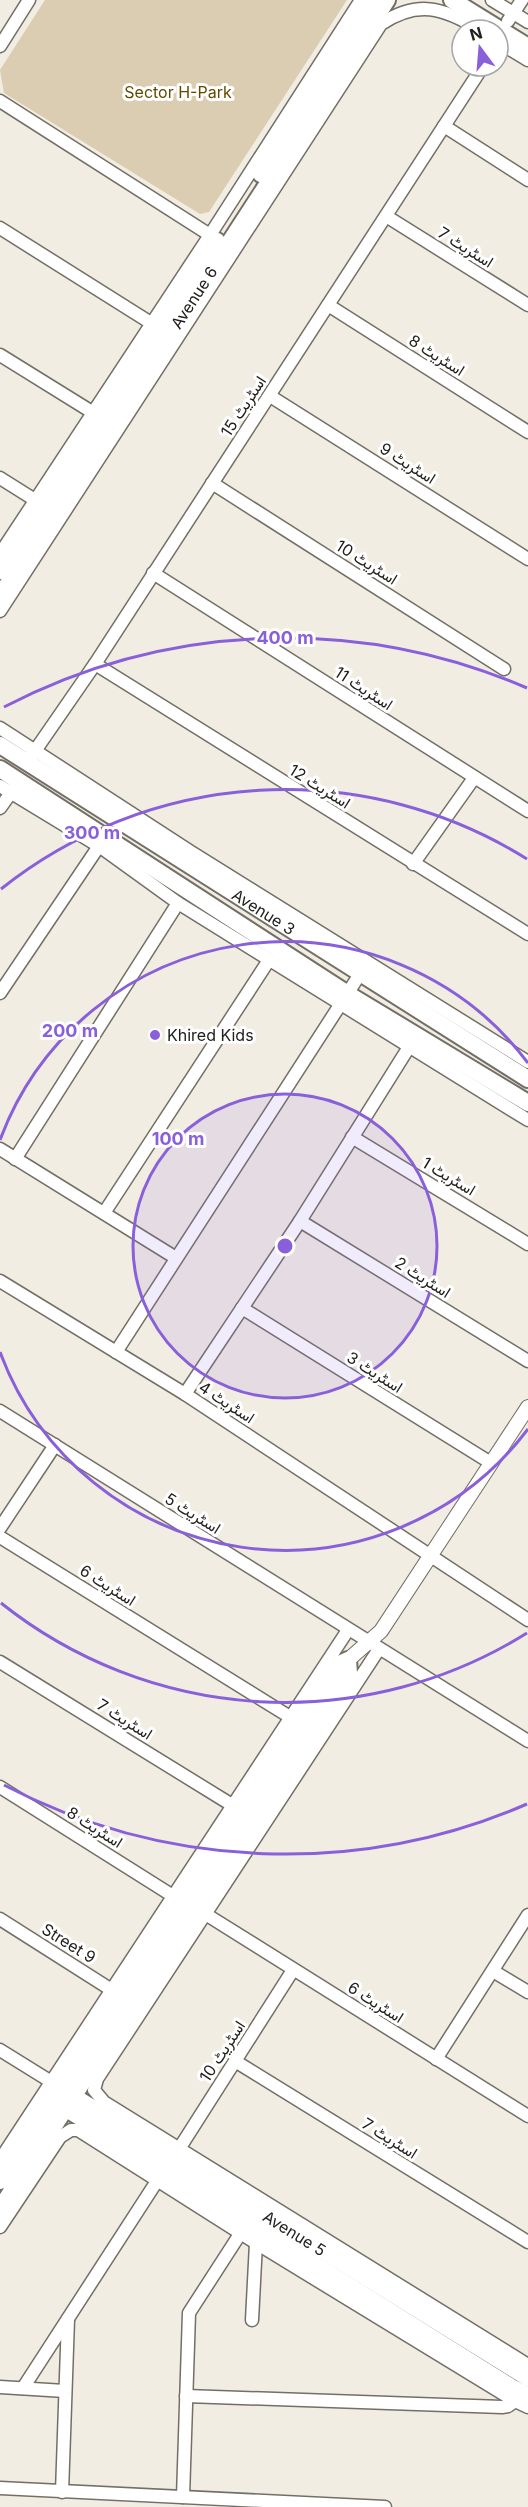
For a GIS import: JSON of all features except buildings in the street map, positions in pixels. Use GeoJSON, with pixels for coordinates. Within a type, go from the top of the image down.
{"type":"FeatureCollection","features":[{"type":"Feature","properties":{"kind":"main road"},"geometry":{"type":"LineString","coordinates":[[452,0],[481,18]]}},
{"type":"Feature","properties":{"kind":"main road"},"geometry":{"type":"LineString","coordinates":[[474,0],[490,18]]}},
{"type":"Feature","properties":{"kind":"main road","name":"Avenue 6"},"geometry":{"type":"LineString","coordinates":[[0,571],[348,48],[385,1]]}},
{"type":"Feature","properties":{"kind":"main road"},"geometry":{"type":"LineString","coordinates":[[510,33],[528,34]]}},
{"type":"Feature","properties":{"kind":"main road"},"geometry":{"type":"LineString","coordinates":[[510,36],[528,47]]}},
{"type":"Feature","properties":{"kind":"main road","name":"Avenue 6"},"geometry":{"type":"LineString","coordinates":[[0,597],[348,48]]}},
{"type":"Feature","properties":{"kind":"main road","name":"Avenue 3"},"geometry":{"type":"LineString","coordinates":[[0,745],[32,755],[360,974],[528,1079]]}},
{"type":"Feature","properties":{"kind":"main road","name":"Avenue 3"},"geometry":{"type":"LineString","coordinates":[[0,769],[10,787],[342,998],[528,1103]]}},
{"type":"Feature","properties":{"kind":"main road"},"geometry":{"type":"LineString","coordinates":[[0,2181],[61,2095],[93,2076],[214,1893],[349,1673],[348,1660],[335,1666],[116,1992],[61,2095],[0,2209]]}},
{"type":"Feature","properties":{"kind":"main road","name":"Avenue 5"},"geometry":{"type":"LineString","coordinates":[[61,2095],[101,2107],[528,2378]]}},
{"type":"Feature","properties":{"kind":"main road","name":"Avenue 5"},"geometry":{"type":"LineString","coordinates":[[61,2095],[513,2388],[521,2398]]}},
{"type":"Feature","properties":{"kind":"street"},"geometry":{"type":"LineString","coordinates":[[0,46],[29,0]]}},
{"type":"Feature","properties":{"kind":"street"},"geometry":{"type":"LineString","coordinates":[[0,611],[348,48],[361,0]]}},
{"type":"Feature","properties":{"kind":"street"},"geometry":{"type":"LineString","coordinates":[[492,0],[498,18]]}},
{"type":"Feature","properties":{"kind":"street"},"geometry":{"type":"LineString","coordinates":[[510,20],[522,0]]}},
{"type":"Feature","properties":{"kind":"street"},"geometry":{"type":"LineString","coordinates":[[0,554],[210,235],[348,48],[405,4],[421,1],[438,4],[461,18]]}},
{"type":"Feature","properties":{"kind":"street"},"geometry":{"type":"LineString","coordinates":[[510,29],[528,22]]}},
{"type":"Feature","properties":{"kind":"street"},"geometry":{"type":"LineString","coordinates":[[510,40],[528,60]]}},
{"type":"Feature","properties":{"kind":"street","name":"اسٹریٹ 15"},"geometry":{"type":"LineString","coordinates":[[32,755],[95,664],[475,78]]}},
{"type":"Feature","properties":{"kind":"street"},"geometry":{"type":"LineString","coordinates":[[0,101],[210,235]]}},
{"type":"Feature","properties":{"kind":"street"},"geometry":{"type":"LineString","coordinates":[[444,126],[528,180]]}},
{"type":"Feature","properties":{"kind":"street","name":"اسٹریٹ 7"},"geometry":{"type":"LineString","coordinates":[[386,216],[528,305]]}},
{"type":"Feature","properties":{"kind":"street"},"geometry":{"type":"LineString","coordinates":[[0,228],[151,323]]}},
{"type":"Feature","properties":{"kind":"street","name":"اسٹریٹ 8"},"geometry":{"type":"LineString","coordinates":[[328,305],[528,432]]}},
{"type":"Feature","properties":{"kind":"street"},"geometry":{"type":"LineString","coordinates":[[0,355],[92,412]]}},
{"type":"Feature","properties":{"kind":"street","name":"اسٹریٹ 9"},"geometry":{"type":"LineString","coordinates":[[270,396],[528,559]]}},
{"type":"Feature","properties":{"kind":"street"},"geometry":{"type":"LineString","coordinates":[[0,478],[35,500]]}},
{"type":"Feature","properties":{"kind":"street","name":"اسٹریٹ 10"},"geometry":{"type":"LineString","coordinates":[[212,483],[504,669]]}},
{"type":"Feature","properties":{"kind":"street","name":"اسٹریٹ 11"},"geometry":{"type":"LineString","coordinates":[[153,573],[528,811]]}},
{"type":"Feature","properties":{"kind":"street","name":"اسٹریٹ 12"},"geometry":{"type":"LineString","coordinates":[[95,664],[412,864],[528,934]]}},
{"type":"Feature","properties":{"kind":"street"},"geometry":{"type":"LineString","coordinates":[[0,728],[32,755],[528,1062]]}},
{"type":"Feature","properties":{"kind":"street"},"geometry":{"type":"LineString","coordinates":[[412,864],[474,778]]}},
{"type":"Feature","properties":{"kind":"street"},"geometry":{"type":"LineString","coordinates":[[0,808],[10,787],[99,846],[178,903],[269,960],[342,998],[409,1047],[528,1120]]}},
{"type":"Feature","properties":{"kind":"street"},"geometry":{"type":"LineString","coordinates":[[0,993],[99,846]]}},
{"type":"Feature","properties":{"kind":"street"},"geometry":{"type":"LineString","coordinates":[[15,1159],[178,903]]}},
{"type":"Feature","properties":{"kind":"street"},"geometry":{"type":"LineString","coordinates":[[104,1214],[269,960]]}},
{"type":"Feature","properties":{"kind":"street"},"geometry":{"type":"LineString","coordinates":[[116,1352],[342,998],[360,974]]}},
{"type":"Feature","properties":{"kind":"street"},"geometry":{"type":"LineString","coordinates":[[185,1394],[300,1221],[409,1047]]}},
{"type":"Feature","properties":{"kind":"street","name":"اسٹریٹ 1"},"geometry":{"type":"LineString","coordinates":[[352,1137],[528,1244]]}},
{"type":"Feature","properties":{"kind":"street"},"geometry":{"type":"LineString","coordinates":[[0,1149],[176,1258]]}},
{"type":"Feature","properties":{"kind":"street","name":"اسٹریٹ 2"},"geometry":{"type":"LineString","coordinates":[[300,1221],[528,1361]]}},
{"type":"Feature","properties":{"kind":"street","name":"اسٹریٹ 4"},"geometry":{"type":"LineString","coordinates":[[0,1281],[185,1394],[432,1555]]}},
{"type":"Feature","properties":{"kind":"street","name":"اسٹریٹ 3"},"geometry":{"type":"LineString","coordinates":[[242,1308],[491,1463]]}},
{"type":"Feature","properties":{"kind":"street"},"geometry":{"type":"LineString","coordinates":[[528,1407],[381,1631],[374,1646],[214,1893],[207,1915],[93,2076],[94,2091],[101,2107],[179,2149],[528,2365]]}},
{"type":"Feature","properties":{"kind":"street","name":"اسٹریٹ 5"},"geometry":{"type":"LineString","coordinates":[[0,1411],[374,1646]]}},
{"type":"Feature","properties":{"kind":"street"},"geometry":{"type":"LineString","coordinates":[[0,1528],[55,1445]]}},
{"type":"Feature","properties":{"kind":"street","name":"اسٹریٹ 6"},"geometry":{"type":"LineString","coordinates":[[0,1537],[290,1718]]}},
{"type":"Feature","properties":{"kind":"street"},"geometry":{"type":"LineString","coordinates":[[432,1555],[526,1615]]}},
{"type":"Feature","properties":{"kind":"street"},"geometry":{"type":"LineString","coordinates":[[116,1992],[173,1896],[348,1629]]}},
{"type":"Feature","properties":{"kind":"street"},"geometry":{"type":"LineString","coordinates":[[348,1660],[374,1646]]}},
{"type":"Feature","properties":{"kind":"street"},"geometry":{"type":"LineString","coordinates":[[374,1646],[528,1741]]}},
{"type":"Feature","properties":{"kind":"street","name":"اسٹریٹ 7"},"geometry":{"type":"LineString","coordinates":[[0,1662],[232,1805]]}},
{"type":"Feature","properties":{"kind":"street","name":"اسٹریٹ 8"},"geometry":{"type":"LineString","coordinates":[[0,1787],[173,1896]]}},
{"type":"Feature","properties":{"kind":"street","name":"اسٹریٹ 6"},"geometry":{"type":"LineString","coordinates":[[207,1915],[528,2116]]}},
{"type":"Feature","properties":{"kind":"street"},"geometry":{"type":"LineString","coordinates":[[436,2059],[528,1915]]}},
{"type":"Feature","properties":{"kind":"street","name":"Street 9"},"geometry":{"type":"LineString","coordinates":[[0,1919],[116,1992]]}},
{"type":"Feature","properties":{"kind":"street","name":"اسٹریٹ 10"},"geometry":{"type":"LineString","coordinates":[[179,2149],[293,1970]]}},
{"type":"Feature","properties":{"kind":"street"},"geometry":{"type":"LineString","coordinates":[[493,1971],[528,1992]]}},
{"type":"Feature","properties":{"kind":"street"},"geometry":{"type":"LineString","coordinates":[[0,2050],[61,2095],[0,2160]]}},
{"type":"Feature","properties":{"kind":"street","name":"اسٹریٹ 7"},"geometry":{"type":"LineString","coordinates":[[235,2061],[528,2242]]}},
{"type":"Feature","properties":{"kind":"street"},"geometry":{"type":"LineString","coordinates":[[0,2227],[60,2137],[70,2130],[78,2130],[240,2234],[521,2398],[528,2407]]}},
{"type":"Feature","properties":{"kind":"street"},"geometry":{"type":"LineString","coordinates":[[23,2388],[157,2181]]}},
{"type":"Feature","properties":{"kind":"street"},"geometry":{"type":"LineString","coordinates":[[183,2497],[189,2313],[240,2234]]}},
{"type":"Feature","properties":{"kind":"street"},"geometry":{"type":"LineString","coordinates":[[252,2320],[256,2243]]}},
{"type":"Feature","properties":{"kind":"street"},"geometry":{"type":"LineString","coordinates":[[62,2492],[68,2317]]}},
{"type":"Feature","properties":{"kind":"street"},"geometry":{"type":"LineString","coordinates":[[0,2387],[65,2391]]}},
{"type":"Feature","properties":{"kind":"street"},"geometry":{"type":"LineString","coordinates":[[186,2396],[502,2407],[521,2398]]}},
{"type":"Feature","properties":{"kind":"street"},"geometry":{"type":"LineString","coordinates":[[0,2488],[385,2507]]}},
{"type":"Feature","properties":{"kind":"green space","name":"Sector H-Park"},"geometry":{"type":"Polygon","coordinates":[[[45,0],[347,0],[209,212],[200,214],[4,93],[0,70],[45,0]]]}},
{"type":"Feature","properties":{"kind":"place","name":"Khired Kids"},"geometry":{"type":"Point","coordinates":[155,1035]}}]}
